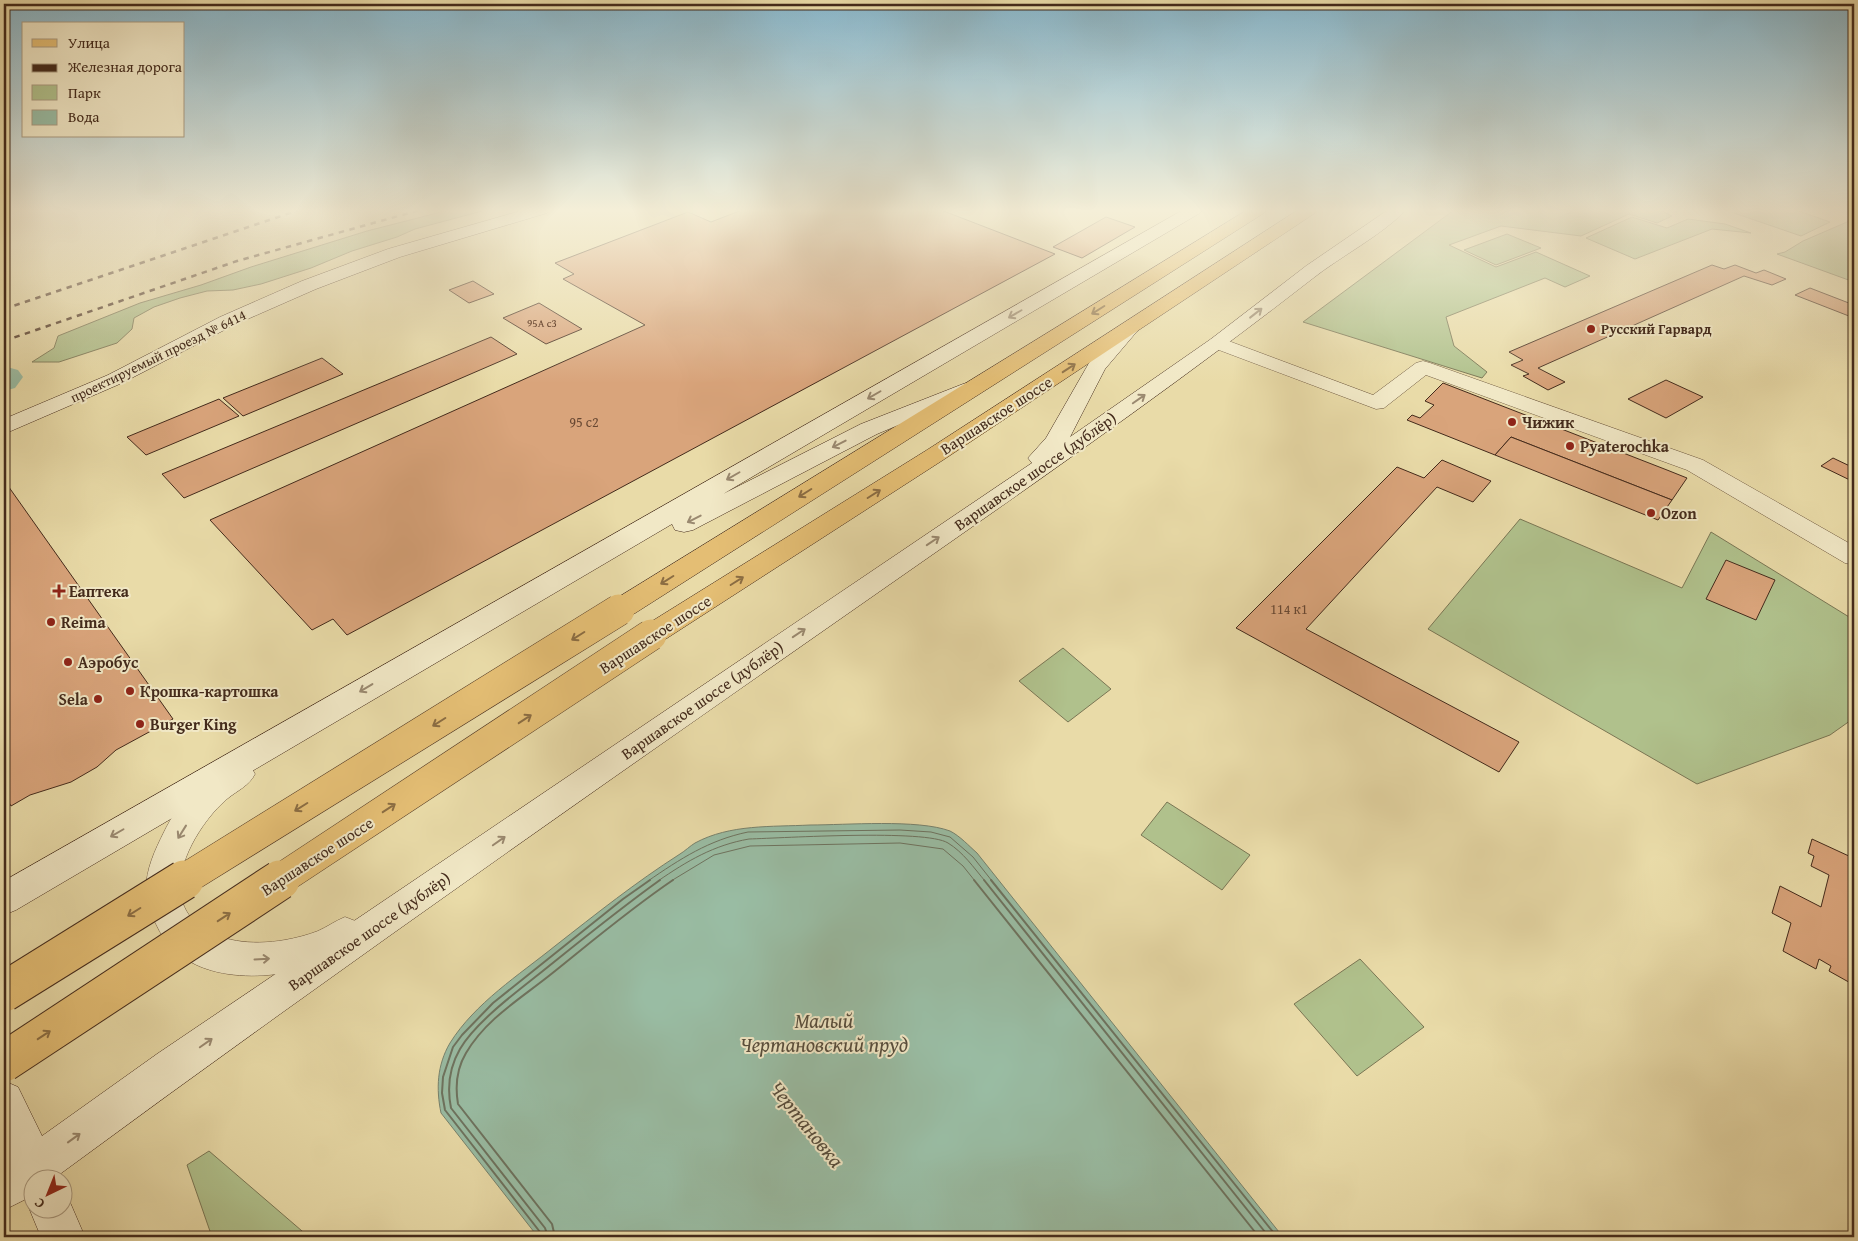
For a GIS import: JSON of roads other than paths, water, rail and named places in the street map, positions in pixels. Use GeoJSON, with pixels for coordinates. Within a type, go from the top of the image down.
{"type":"FeatureCollection","features":[{"type":"Feature","properties":{"kind":"main road","name":"проектируемый проезд № 6414"},"geometry":{"type":"LineString","coordinates":[[4,427],[115,379],[228,321],[309,285],[354,268]]}},
{"type":"Feature","properties":{"kind":"main road"},"geometry":{"type":"LineString","coordinates":[[4,899],[406,664],[1093,268]]}},
{"type":"Feature","properties":{"kind":"main road","name":"Варшавское шоссе"},"geometry":{"type":"LineString","coordinates":[[4,992],[1165,268]]}},
{"type":"Feature","properties":{"kind":"main road","name":"Варшавское шоссе"},"geometry":{"type":"LineString","coordinates":[[4,1062],[651,636],[1129,330],[1222,268]]}},
{"type":"Feature","properties":{"kind":"main road","name":"Варшавское шоссе (дублёр)"},"geometry":{"type":"LineString","coordinates":[[39,1168],[171,1068],[1013,487],[1218,343],[1315,268]]}},
{"type":"Feature","properties":{"kind":"main road"},"geometry":{"type":"LineString","coordinates":[[1013,487],[1056,441],[1096,367],[1129,330]]}},
{"type":"Feature","properties":{"kind":"main road"},"geometry":{"type":"LineString","coordinates":[[1218,343],[1376,403],[1423,367],[1695,464],[1854,557]]}},
{"type":"Feature","properties":{"kind":"main road"},"geometry":{"type":"LineString","coordinates":[[406,664],[542,598],[869,429],[980,384]]}},
{"type":"Feature","properties":{"kind":"main road"},"geometry":{"type":"LineString","coordinates":[[326,712],[214,791],[194,812],[179,835],[169,858],[164,881],[165,903],[173,922],[187,939],[207,951],[232,958],[260,960],[291,956],[323,947],[459,869]]}},
{"type":"Feature","properties":{"kind":"main road"},"geometry":{"type":"LineString","coordinates":[[4,1102],[23,1168]]}},
{"type":"Feature","properties":{"kind":"main road"},"geometry":{"type":"LineString","coordinates":[[55,1218],[63,1237]]}},
{"type":"Feature","properties":{"kind":"water","name":"Малый Чертановский пруд"},"geometry":{"type":"Polygon","coordinates":[[[810,825],[920,825],[950,831],[964,841],[977,853],[1283,1237],[538,1237],[441,1113],[438,1095],[440,1068],[450,1043],[472,1015],[498,990],[616,899],[695,843],[722,832],[737,829],[810,825]]]}},
{"type":"Feature","properties":{"kind":"waterway","name":"Чертановка"},"geometry":{"type":"LineString","coordinates":[[4,381],[7,377]]}},
{"type":"Feature","properties":{"kind":"railway"},"geometry":{"type":"LineString","coordinates":[[4,309],[126,268]]}},
{"type":"Feature","properties":{"kind":"railway"},"geometry":{"type":"LineString","coordinates":[[4,341],[217,268]]}},
{"type":"Feature","properties":{"kind":"place","name":"Русский Гарвард"},"geometry":{"type":"Point","coordinates":[1591,329]}},
{"type":"Feature","properties":{"kind":"place","name":"Чижик"},"geometry":{"type":"Point","coordinates":[1512,422]}},
{"type":"Feature","properties":{"kind":"place","name":"Pyaterochka"},"geometry":{"type":"Point","coordinates":[1570,446]}},
{"type":"Feature","properties":{"kind":"place","name":"Ozon"},"geometry":{"type":"Point","coordinates":[1651,513]}},
{"type":"Feature","properties":{"kind":"place","name":"Еаптека"},"geometry":{"type":"Point","coordinates":[59,591]}},
{"type":"Feature","properties":{"kind":"place","name":"Reima"},"geometry":{"type":"Point","coordinates":[51,622]}},
{"type":"Feature","properties":{"kind":"place","name":"Аэробус"},"geometry":{"type":"Point","coordinates":[68,662]}},
{"type":"Feature","properties":{"kind":"place","name":"Крошка-картошка"},"geometry":{"type":"Point","coordinates":[130,691]}},
{"type":"Feature","properties":{"kind":"place","name":"Sela"},"geometry":{"type":"Point","coordinates":[98,699]}},
{"type":"Feature","properties":{"kind":"place","name":"Burger King"},"geometry":{"type":"Point","coordinates":[140,724]}}]}
